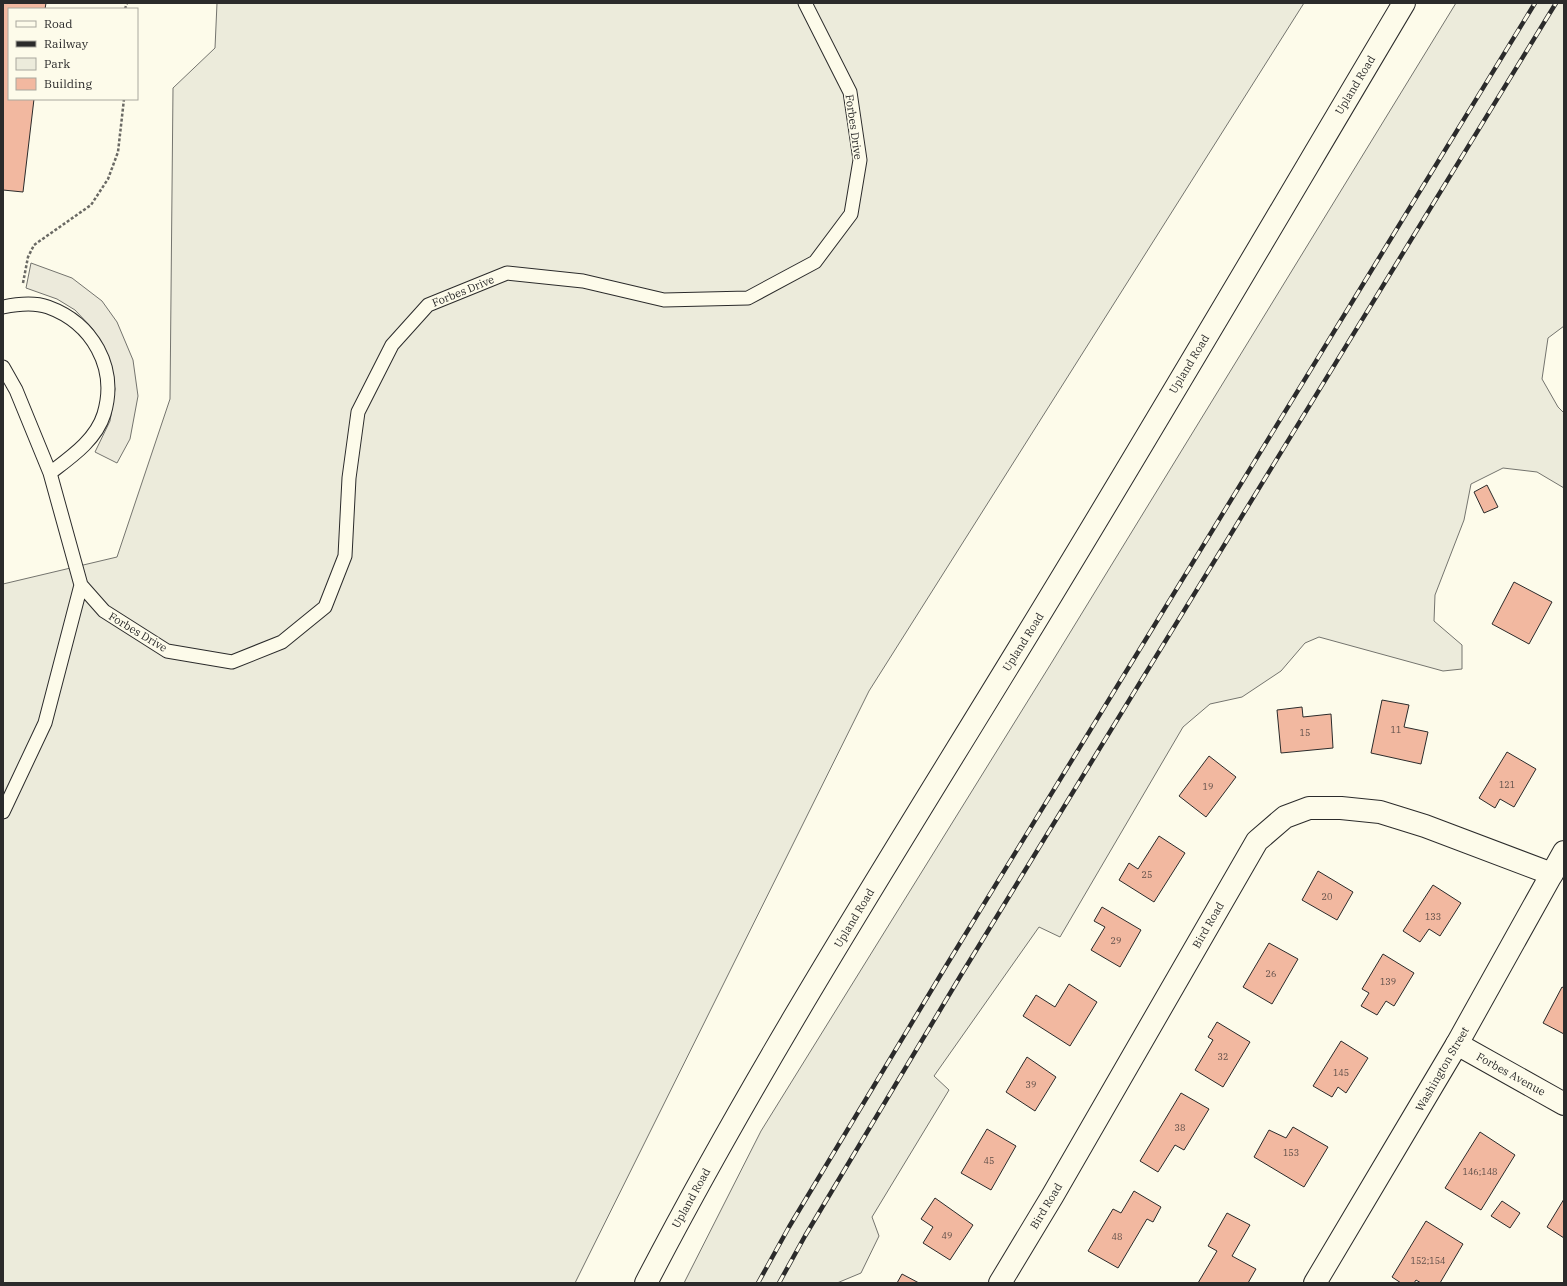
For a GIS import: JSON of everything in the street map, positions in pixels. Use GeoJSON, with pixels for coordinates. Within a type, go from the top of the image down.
{"type":"FeatureCollection","features":[{"type":"Feature","properties":{"kind":"main road","name":"Upland Road"},"geometry":{"type":"LineString","coordinates":[[646,1283],[705,1173],[793,1019],[1054,591],[1404,3]]}},
{"type":"Feature","properties":{"kind":"main road","name":"Bird Road"},"geometry":{"type":"LineString","coordinates":[[1000,1283],[1057,1188],[1257,841],[1285,817],[1309,808],[1341,808],[1380,812],[1425,826],[1552,874]]}},
{"type":"Feature","properties":{"kind":"main road","name":"Washington Street"},"geometry":{"type":"LineString","coordinates":[[1315,1283],[1457,1044],[1564,852]]}},
{"type":"Feature","properties":{"kind":"main road","name":"Forbes Avenue"},"geometry":{"type":"LineString","coordinates":[[1457,1044],[1564,1104]]}},
{"type":"Feature","properties":{"kind":"lane","name":"Forbes Drive"},"geometry":{"type":"LineString","coordinates":[[81,585],[104,611],[168,651],[232,662],[282,642],[325,607],[345,556],[349,478],[358,412],[392,345],[428,306],[507,273],[583,281],[664,300],[748,298],[815,262],[852,214],[860,160],[850,92],[805,3]]}},
{"type":"Feature","properties":{"kind":"lane"},"geometry":{"type":"LineString","coordinates":[[3,307],[20,304],[47,306],[72,318],[91,337],[104,361],[108,388],[104,414],[91,438],[72,457],[50,473]]}},
{"type":"Feature","properties":{"kind":"lane"},"geometry":{"type":"LineString","coordinates":[[3,367],[16,390],[50,473],[81,585],[45,723],[3,812]]}},
{"type":"Feature","properties":{"kind":"path"},"geometry":{"type":"LineString","coordinates":[[20,304],[28,257],[34,245],[90,205],[108,179],[118,152],[124,100]]}},
{"type":"Feature","properties":{"kind":"green space"},"geometry":{"type":"Polygon","coordinates":[[[217,3],[1304,3],[869,691],[575,1283],[3,1283],[3,584],[117,557],[170,399],[173,88],[215,48],[217,3]]]}},
{"type":"Feature","properties":{"kind":"green space"},"geometry":{"type":"Polygon","coordinates":[[[1456,3],[1564,3],[1564,326],[1548,338],[1542,379],[1558,407],[1564,413],[1564,488],[1537,472],[1503,468],[1471,484],[1464,520],[1435,595],[1434,621],[1462,645],[1462,669],[1443,671],[1319,637],[1305,643],[1281,671],[1242,697],[1210,704],[1183,727],[1060,937],[1039,927],[934,1076],[949,1090],[872,1217],[879,1236],[861,1273],[837,1283],[684,1283],[761,1131],[1052,662],[1456,3]]]}},
{"type":"Feature","properties":{"kind":"shaded area"},"geometry":{"type":"Polygon","coordinates":[[[31,263],[72,278],[102,301],[117,322],[133,360],[138,396],[130,439],[117,463],[95,452],[110,421],[115,389],[104,347],[92,328],[75,310],[57,299],[26,288],[31,263]]]}},
{"type":"Feature","properties":{"kind":"building"},"geometry":{"type":"Polygon","coordinates":[[[3,3],[46,3],[45,8],[8,8],[8,100],[34,100],[23,192],[3,190],[3,3]]]}},
{"type":"Feature","properties":{"kind":"building"},"geometry":{"type":"Polygon","coordinates":[[[1487,485],[1498,507],[1484,513],[1474,492],[1487,485]]]}},
{"type":"Feature","properties":{"kind":"building"},"geometry":{"type":"Polygon","coordinates":[[[1514,582],[1552,602],[1529,644],[1492,624],[1514,582]]]}},
{"type":"Feature","properties":{"kind":"building"},"geometry":{"type":"Polygon","coordinates":[[[1382,700],[1409,705],[1404,727],[1428,732],[1421,764],[1371,753],[1382,700]]]}},
{"type":"Feature","properties":{"kind":"building"},"geometry":{"type":"Polygon","coordinates":[[[1302,707],[1303,717],[1331,714],[1333,748],[1281,753],[1277,710],[1302,707]]]}},
{"type":"Feature","properties":{"kind":"building"},"geometry":{"type":"Polygon","coordinates":[[[1507,752],[1536,769],[1514,807],[1500,799],[1495,808],[1479,798],[1507,752]]]}},
{"type":"Feature","properties":{"kind":"building"},"geometry":{"type":"Polygon","coordinates":[[[1209,756],[1236,777],[1206,817],[1179,796],[1209,756]]]}},
{"type":"Feature","properties":{"kind":"building"},"geometry":{"type":"Polygon","coordinates":[[[1159,836],[1185,853],[1154,902],[1119,880],[1129,863],[1138,869],[1159,836]]]}},
{"type":"Feature","properties":{"kind":"building"},"geometry":{"type":"Polygon","coordinates":[[[1318,871],[1353,892],[1337,920],[1302,900],[1318,871]]]}},
{"type":"Feature","properties":{"kind":"building"},"geometry":{"type":"Polygon","coordinates":[[[1433,885],[1461,903],[1440,936],[1429,929],[1420,942],[1403,931],[1433,885]]]}},
{"type":"Feature","properties":{"kind":"building"},"geometry":{"type":"Polygon","coordinates":[[[1102,907],[1141,930],[1120,967],[1091,950],[1105,927],[1094,921],[1102,907]]]}},
{"type":"Feature","properties":{"kind":"building"},"geometry":{"type":"Polygon","coordinates":[[[1269,943],[1298,959],[1272,1004],[1243,987],[1269,943]]]}},
{"type":"Feature","properties":{"kind":"building"},"geometry":{"type":"Polygon","coordinates":[[[1383,954],[1414,973],[1394,1006],[1386,1001],[1377,1015],[1361,1006],[1369,993],[1362,989],[1383,954]]]}},
{"type":"Feature","properties":{"kind":"building"},"geometry":{"type":"Polygon","coordinates":[[[1069,984],[1097,1002],[1070,1046],[1023,1016],[1036,995],[1055,1007],[1069,984]]]}},
{"type":"Feature","properties":{"kind":"building"},"geometry":{"type":"Polygon","coordinates":[[[1562,987],[1564,988],[1564,1034],[1543,1023],[1562,987]]]}},
{"type":"Feature","properties":{"kind":"building"},"geometry":{"type":"Polygon","coordinates":[[[1217,1022],[1250,1042],[1223,1087],[1195,1070],[1213,1040],[1208,1037],[1217,1022]]]}},
{"type":"Feature","properties":{"kind":"building"},"geometry":{"type":"Polygon","coordinates":[[[1341,1041],[1368,1058],[1346,1093],[1338,1087],[1332,1097],[1313,1086],[1341,1041]]]}},
{"type":"Feature","properties":{"kind":"building"},"geometry":{"type":"Polygon","coordinates":[[[1027,1057],[1056,1077],[1035,1111],[1006,1092],[1027,1057]]]}},
{"type":"Feature","properties":{"kind":"building"},"geometry":{"type":"Polygon","coordinates":[[[1181,1093],[1209,1109],[1184,1150],[1175,1145],[1158,1172],[1140,1161],[1181,1093]]]}},
{"type":"Feature","properties":{"kind":"building"},"geometry":{"type":"Polygon","coordinates":[[[1293,1127],[1328,1147],[1304,1187],[1254,1157],[1269,1130],[1286,1138],[1293,1127]]]}},
{"type":"Feature","properties":{"kind":"building"},"geometry":{"type":"Polygon","coordinates":[[[987,1129],[1016,1146],[991,1190],[961,1173],[987,1129]]]}},
{"type":"Feature","properties":{"kind":"building"},"geometry":{"type":"Polygon","coordinates":[[[1480,1132],[1515,1155],[1481,1210],[1445,1188],[1480,1132]]]}},
{"type":"Feature","properties":{"kind":"building"},"geometry":{"type":"Polygon","coordinates":[[[1134,1191],[1161,1207],[1153,1222],[1147,1219],[1118,1268],[1088,1251],[1113,1209],[1121,1213],[1134,1191]]]}},
{"type":"Feature","properties":{"kind":"building"},"geometry":{"type":"Polygon","coordinates":[[[935,1198],[973,1225],[950,1260],[923,1243],[933,1227],[921,1219],[935,1198]]]}},
{"type":"Feature","properties":{"kind":"building"},"geometry":{"type":"Polygon","coordinates":[[[1564,1199],[1564,1238],[1547,1227],[1564,1199]]]}},
{"type":"Feature","properties":{"kind":"building"},"geometry":{"type":"Polygon","coordinates":[[[1502,1201],[1520,1213],[1510,1228],[1491,1216],[1502,1201]]]}},
{"type":"Feature","properties":{"kind":"building"},"geometry":{"type":"Polygon","coordinates":[[[1227,1213],[1250,1225],[1232,1256],[1256,1269],[1248,1283],[1198,1283],[1217,1251],[1208,1246],[1227,1213]]]}},
{"type":"Feature","properties":{"kind":"building"},"geometry":{"type":"Polygon","coordinates":[[[1426,1221],[1463,1244],[1440,1283],[1421,1283],[1416,1280],[1414,1283],[1401,1283],[1392,1277],[1426,1221]]]}},
{"type":"Feature","properties":{"kind":"building"},"geometry":{"type":"Polygon","coordinates":[[[902,1274],[919,1283],[897,1283],[902,1274]]]}},
{"type":"Feature","properties":{"kind":"railway"},"geometry":{"type":"LineString","coordinates":[[758,1283],[789,1227],[946,966],[1535,3]]}},
{"type":"Feature","properties":{"kind":"railway"},"geometry":{"type":"LineString","coordinates":[[779,1283],[805,1236],[961,975],[1556,3]]}}]}
